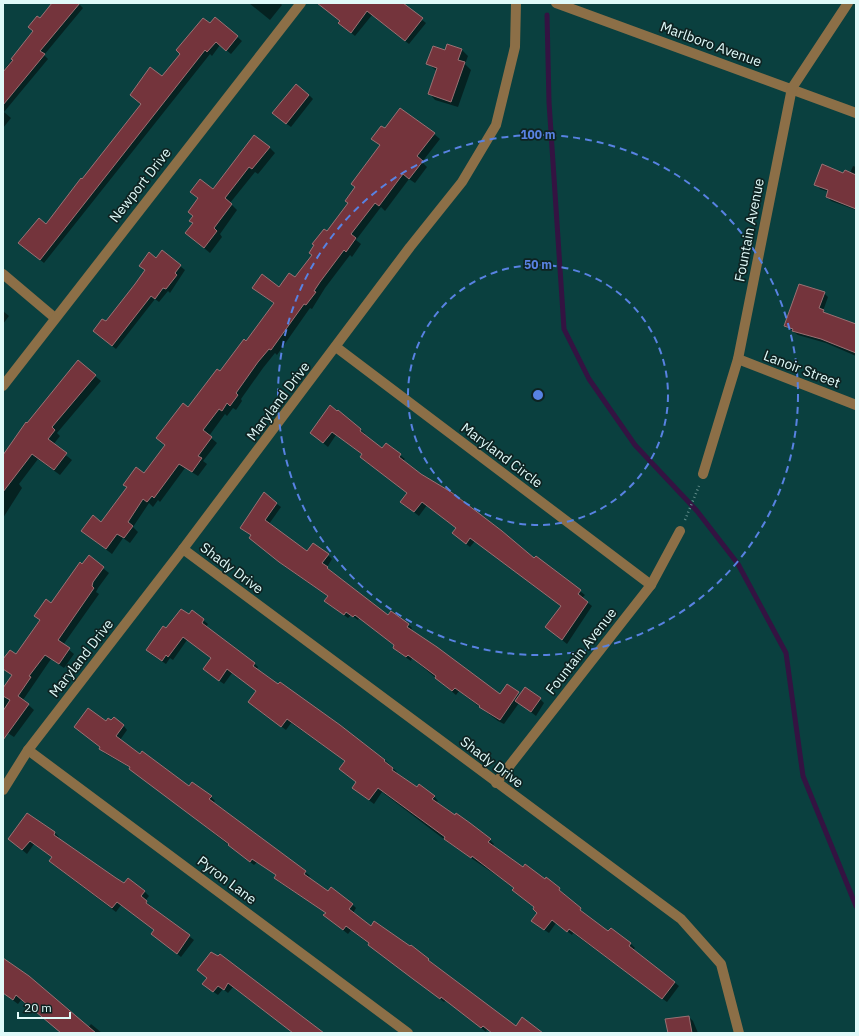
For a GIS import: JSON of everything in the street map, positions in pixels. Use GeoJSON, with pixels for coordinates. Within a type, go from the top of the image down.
{"type":"FeatureCollection","features":[{"type":"Feature","properties":{"kind":"street","name":"Newport Drive"},"geometry":{"type":"LineString","coordinates":[[3,386],[300,3]]}},
{"type":"Feature","properties":{"kind":"street","name":"Maryland Drive"},"geometry":{"type":"LineString","coordinates":[[3,790],[28,750],[183,549],[410,247],[462,182],[496,125],[515,47],[516,3]]}},
{"type":"Feature","properties":{"kind":"street","name":"Marlboro Avenue"},"geometry":{"type":"LineString","coordinates":[[556,3],[792,88],[856,113]]}},
{"type":"Feature","properties":{"kind":"street","name":"Fountain Avenue"},"geometry":{"type":"LineString","coordinates":[[703,474],[738,359],[792,88],[848,3]]}},
{"type":"Feature","properties":{"kind":"street"},"geometry":{"type":"LineString","coordinates":[[3,274],[55,318]]}},
{"type":"Feature","properties":{"kind":"street","name":"Maryland Circle"},"geometry":{"type":"LineString","coordinates":[[336,347],[651,584]]}},
{"type":"Feature","properties":{"kind":"street","name":"Lanoir Street"},"geometry":{"type":"LineString","coordinates":[[738,359],[856,405]]}},
{"type":"Feature","properties":{"kind":"street","name":"Fountain Avenue"},"geometry":{"type":"LineString","coordinates":[[496,783],[651,584],[680,532]]}},
{"type":"Feature","properties":{"kind":"street","name":"Shady Drive"},"geometry":{"type":"LineString","coordinates":[[183,549],[681,919],[721,964],[739,1031]]}},
{"type":"Feature","properties":{"kind":"street","name":"Pyron Lane"},"geometry":{"type":"LineString","coordinates":[[28,750],[408,1033]]}},
{"type":"Feature","properties":{"kind":"path"},"geometry":{"type":"LineString","coordinates":[[688,514],[696,492]]}},
{"type":"Feature","properties":{"kind":"building"},"geometry":{"type":"Polygon","coordinates":[[[52,3],[80,3],[40,51],[45,54],[3,105],[3,72],[13,60],[11,59],[33,31],[28,27],[37,16],[40,18],[52,3]]]}},
{"type":"Feature","properties":{"kind":"building"},"geometry":{"type":"Polygon","coordinates":[[[317,3],[403,3],[423,18],[405,41],[367,11],[351,33],[338,23],[340,21],[317,3]]]}},
{"type":"Feature","properties":{"kind":"building"},"geometry":{"type":"Polygon","coordinates":[[[215,17],[238,36],[226,51],[216,42],[207,52],[205,50],[40,260],[18,243],[39,218],[46,224],[141,104],[130,95],[150,67],[162,76],[180,54],[176,50],[203,18],[210,23],[215,17]]]}},
{"type":"Feature","properties":{"kind":"building"},"geometry":{"type":"Polygon","coordinates":[[[447,44],[462,49],[458,60],[465,62],[451,102],[428,94],[437,68],[426,64],[433,46],[445,50],[447,44]]]}},
{"type":"Feature","properties":{"kind":"building"},"geometry":{"type":"Polygon","coordinates":[[[296,84],[309,95],[286,124],[272,113],[296,84]]]}},
{"type":"Feature","properties":{"kind":"building"},"geometry":{"type":"Polygon","coordinates":[[[400,108],[435,133],[417,156],[423,161],[409,179],[403,174],[379,206],[375,203],[351,234],[356,238],[346,252],[344,250],[314,291],[316,292],[306,305],[304,304],[271,350],[269,349],[258,362],[236,393],[238,395],[230,406],[227,403],[222,411],[219,409],[203,430],[212,437],[198,456],[202,458],[192,472],[179,464],[154,498],[152,496],[147,502],[143,499],[128,522],[133,526],[124,538],[117,534],[106,549],[81,531],[93,515],[101,522],[127,487],[123,485],[136,467],[144,473],[165,445],[156,438],[183,403],[188,407],[217,369],[220,371],[244,339],[246,341],[274,303],[252,288],[262,274],[279,287],[289,273],[295,277],[312,255],[309,253],[314,245],[312,244],[324,229],[327,231],[348,203],[345,201],[355,187],[351,184],[380,145],[371,139],[381,126],[385,128],[400,108]]]}},
{"type":"Feature","properties":{"kind":"building"},"geometry":{"type":"Polygon","coordinates":[[[254,135],[270,147],[252,169],[249,167],[225,198],[232,204],[214,228],[217,231],[204,248],[185,233],[193,223],[189,221],[193,216],[188,212],[198,198],[190,192],[200,179],[213,189],[254,135]]]}},
{"type":"Feature","properties":{"kind":"building"},"geometry":{"type":"Polygon","coordinates":[[[822,164],[843,173],[845,170],[856,175],[856,209],[826,197],[828,190],[814,185],[822,164]]]}},
{"type":"Feature","properties":{"kind":"building"},"geometry":{"type":"Polygon","coordinates":[[[162,250],[181,265],[175,273],[177,275],[166,289],[163,288],[155,299],[151,296],[112,346],[93,331],[102,319],[106,321],[145,270],[139,266],[149,252],[156,258],[162,250]]]}},
{"type":"Feature","properties":{"kind":"building"},"geometry":{"type":"Polygon","coordinates":[[[799,284],[825,292],[819,308],[824,310],[823,312],[856,324],[856,353],[821,339],[792,331],[793,329],[784,326],[799,284]]]}},
{"type":"Feature","properties":{"kind":"building"},"geometry":{"type":"Polygon","coordinates":[[[78,360],[96,375],[52,427],[55,430],[48,439],[67,453],[54,470],[32,454],[3,492],[3,455],[26,422],[27,423],[78,360]]]}},
{"type":"Feature","properties":{"kind":"building"},"geometry":{"type":"Polygon","coordinates":[[[330,405],[361,429],[360,431],[382,448],[386,443],[401,454],[399,457],[421,474],[451,492],[502,531],[534,558],[536,556],[581,590],[578,594],[588,602],[562,640],[545,627],[561,606],[470,538],[466,544],[452,533],[456,528],[422,502],[414,512],[400,502],[407,493],[360,457],[362,454],[332,432],[323,443],[310,433],[330,405]]]}},
{"type":"Feature","properties":{"kind":"building"},"geometry":{"type":"Polygon","coordinates":[[[264,492],[277,503],[265,520],[307,551],[313,543],[329,554],[322,563],[328,567],[327,568],[388,615],[391,611],[409,624],[407,627],[437,647],[500,694],[507,684],[519,692],[500,720],[479,707],[480,706],[455,688],[452,691],[435,678],[436,676],[408,655],[406,657],[393,648],[394,645],[355,615],[353,617],[346,612],[344,615],[324,601],[328,596],[279,562],[249,538],[251,535],[240,528],[264,492]]]}},
{"type":"Feature","properties":{"kind":"building"},"geometry":{"type":"Polygon","coordinates":[[[89,555],[104,567],[93,582],[92,586],[94,588],[58,640],[70,648],[59,664],[45,655],[29,676],[31,677],[18,696],[29,704],[3,740],[3,711],[10,700],[3,696],[3,688],[12,675],[3,669],[3,659],[10,650],[16,654],[40,620],[34,616],[46,599],[51,603],[80,562],[82,564],[89,555]]]}},
{"type":"Feature","properties":{"kind":"building"},"geometry":{"type":"Polygon","coordinates":[[[181,609],[189,614],[192,610],[204,619],[202,623],[255,663],[253,666],[278,684],[280,682],[340,725],[385,760],[384,761],[393,768],[392,770],[417,787],[419,784],[435,796],[432,799],[455,815],[456,813],[491,839],[488,842],[523,867],[525,864],[545,879],[546,877],[581,908],[580,910],[608,931],[611,928],[631,943],[629,946],[675,982],[662,999],[569,929],[567,932],[552,920],[544,930],[531,921],[537,913],[533,909],[534,907],[512,890],[514,888],[472,856],[471,858],[444,839],[445,837],[378,788],[369,800],[352,788],[356,782],[339,769],[345,761],[287,719],[281,727],[248,702],[256,691],[227,669],[219,681],[203,669],[211,658],[183,637],[168,657],[166,655],[162,661],[146,650],[163,626],[166,628],[181,609]]]}},
{"type":"Feature","properties":{"kind":"building"},"geometry":{"type":"Polygon","coordinates":[[[525,687],[541,698],[531,712],[515,701],[525,687]]]}},
{"type":"Feature","properties":{"kind":"building"},"geometry":{"type":"Polygon","coordinates":[[[88,708],[106,721],[108,718],[111,720],[114,717],[124,725],[116,736],[140,754],[142,751],[189,786],[192,782],[212,796],[209,799],[306,871],[304,874],[328,891],[331,887],[353,904],[349,909],[371,926],[374,921],[410,946],[411,945],[429,959],[428,960],[516,1026],[522,1017],[543,1033],[492,1033],[483,1026],[481,1028],[441,997],[440,999],[368,945],[369,943],[346,926],[343,930],[323,915],[326,913],[274,878],[276,875],[252,859],[250,862],[228,845],[229,844],[129,769],[130,767],[99,749],[100,747],[74,727],[88,708]]]}},
{"type":"Feature","properties":{"kind":"building"},"geometry":{"type":"Polygon","coordinates":[[[27,813],[55,832],[54,835],[116,878],[124,883],[128,878],[145,891],[141,896],[147,901],[146,903],[190,935],[177,954],[151,934],[154,930],[117,902],[112,908],[49,861],[52,857],[30,841],[22,850],[8,839],[27,813]]]}},
{"type":"Feature","properties":{"kind":"building"},"geometry":{"type":"Polygon","coordinates":[[[211,952],[218,956],[220,954],[324,1033],[293,1033],[228,983],[224,990],[218,986],[213,992],[202,984],[207,978],[197,970],[211,952]]]}},
{"type":"Feature","properties":{"kind":"building"},"geometry":{"type":"Polygon","coordinates":[[[3,958],[29,976],[96,1033],[61,1033],[16,995],[13,1000],[3,993],[3,958]]]}},
{"type":"Feature","properties":{"kind":"building"},"geometry":{"type":"Polygon","coordinates":[[[689,1016],[692,1033],[668,1033],[665,1019],[689,1016]]]}},
{"type":"Feature","properties":{"kind":"waterway"},"geometry":{"type":"LineString","coordinates":[[547,15],[549,102],[564,329],[589,379],[635,445],[697,511],[738,564],[786,653],[803,776],[856,906]]}}]}
